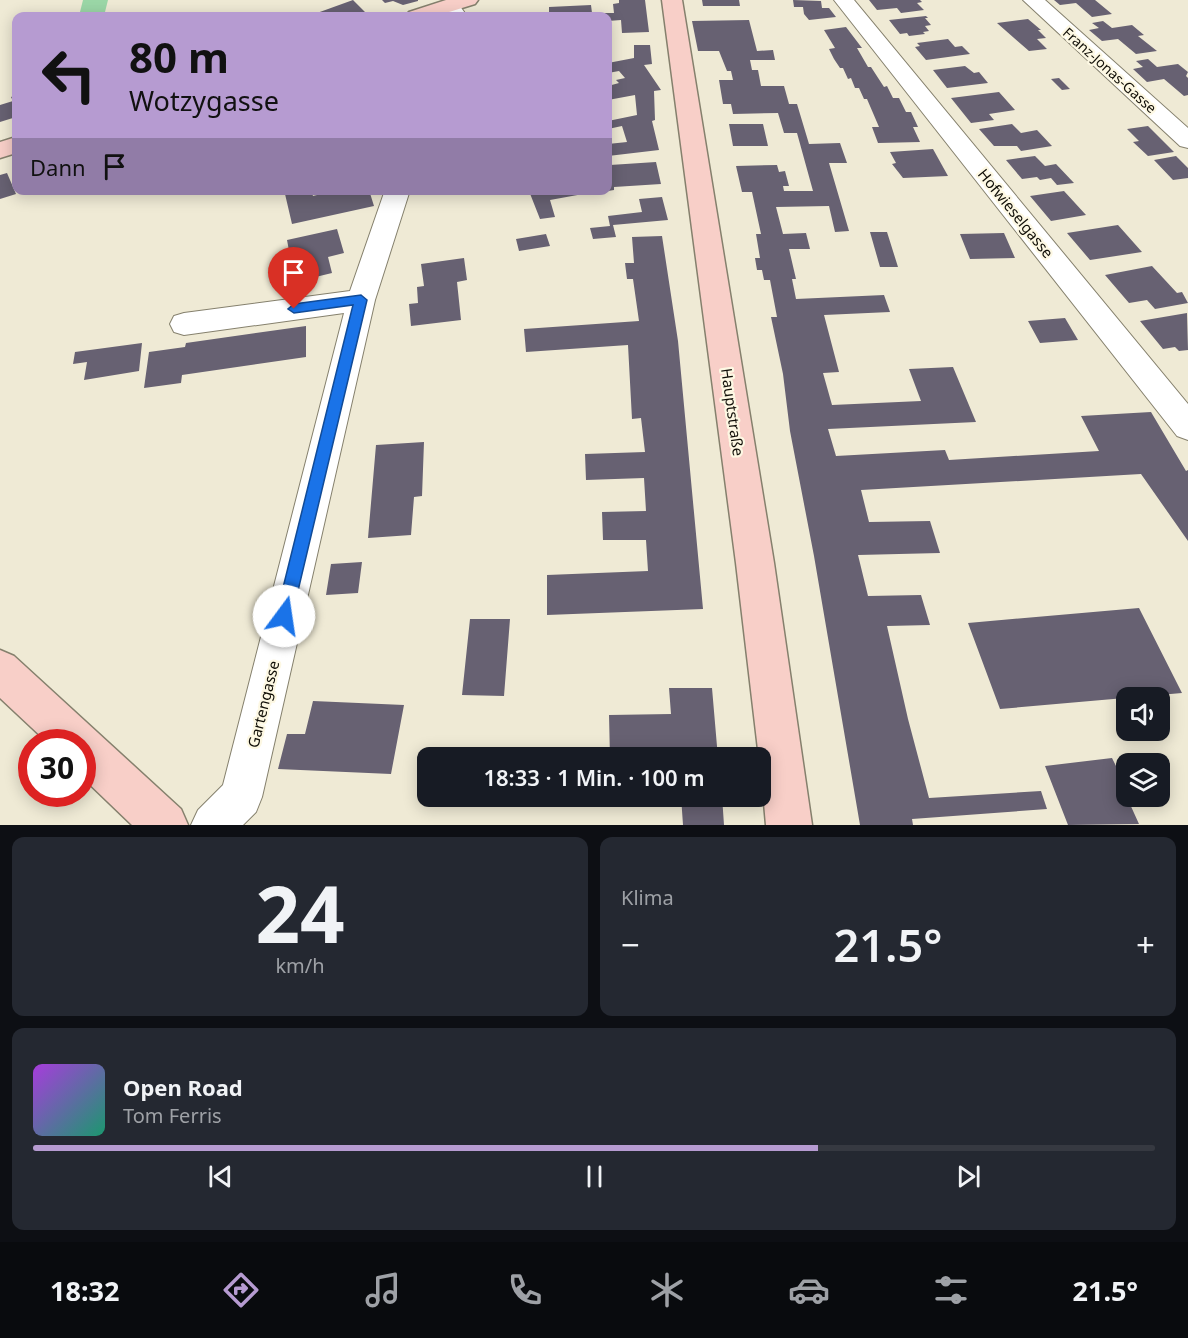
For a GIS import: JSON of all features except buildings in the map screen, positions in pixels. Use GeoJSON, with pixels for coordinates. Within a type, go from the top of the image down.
{"type":"FeatureCollection","features":[{"type":"Feature","properties":{"kind":"street","name":"Hauptstraße"},"geometry":{"type":"LineString","coordinates":[[672,0],[755,564],[789,825]]}},
{"type":"Feature","properties":{"kind":"street","name":"Hofwieselgasse"},"geometry":{"type":"LineString","coordinates":[[844,0],[1188,427]]}},
{"type":"Feature","properties":{"kind":"street","name":"Franz-Jonas-Gasse"},"geometry":{"type":"LineString","coordinates":[[1033,0],[1188,141]]}},
{"type":"Feature","properties":{"kind":"street"},"geometry":{"type":"LineString","coordinates":[[435,12],[458,7]]}},
{"type":"Feature","properties":{"kind":"street","name":"Gartengasse"},"geometry":{"type":"LineString","coordinates":[[213,825],[241,797],[361,300],[396,195]]}},
{"type":"Feature","properties":{"kind":"street"},"geometry":{"type":"LineString","coordinates":[[184,324],[361,300]]}},
{"type":"Feature","properties":{"kind":"street"},"geometry":{"type":"LineString","coordinates":[[0,670],[63,729]]}},
{"type":"Feature","properties":{"kind":"street"},"geometry":{"type":"LineString","coordinates":[[96,760],[165,825]]}},
{"type":"Feature","properties":{"kind":"green space"},"geometry":{"type":"Polygon","coordinates":[[[83,0],[108,0],[105,12],[80,12],[83,0]]]}},
{"type":"Feature","properties":{"kind":"route"},"geometry":{"type":"LineString","coordinates":[[284,616],[361,300],[294,309]]}}]}
